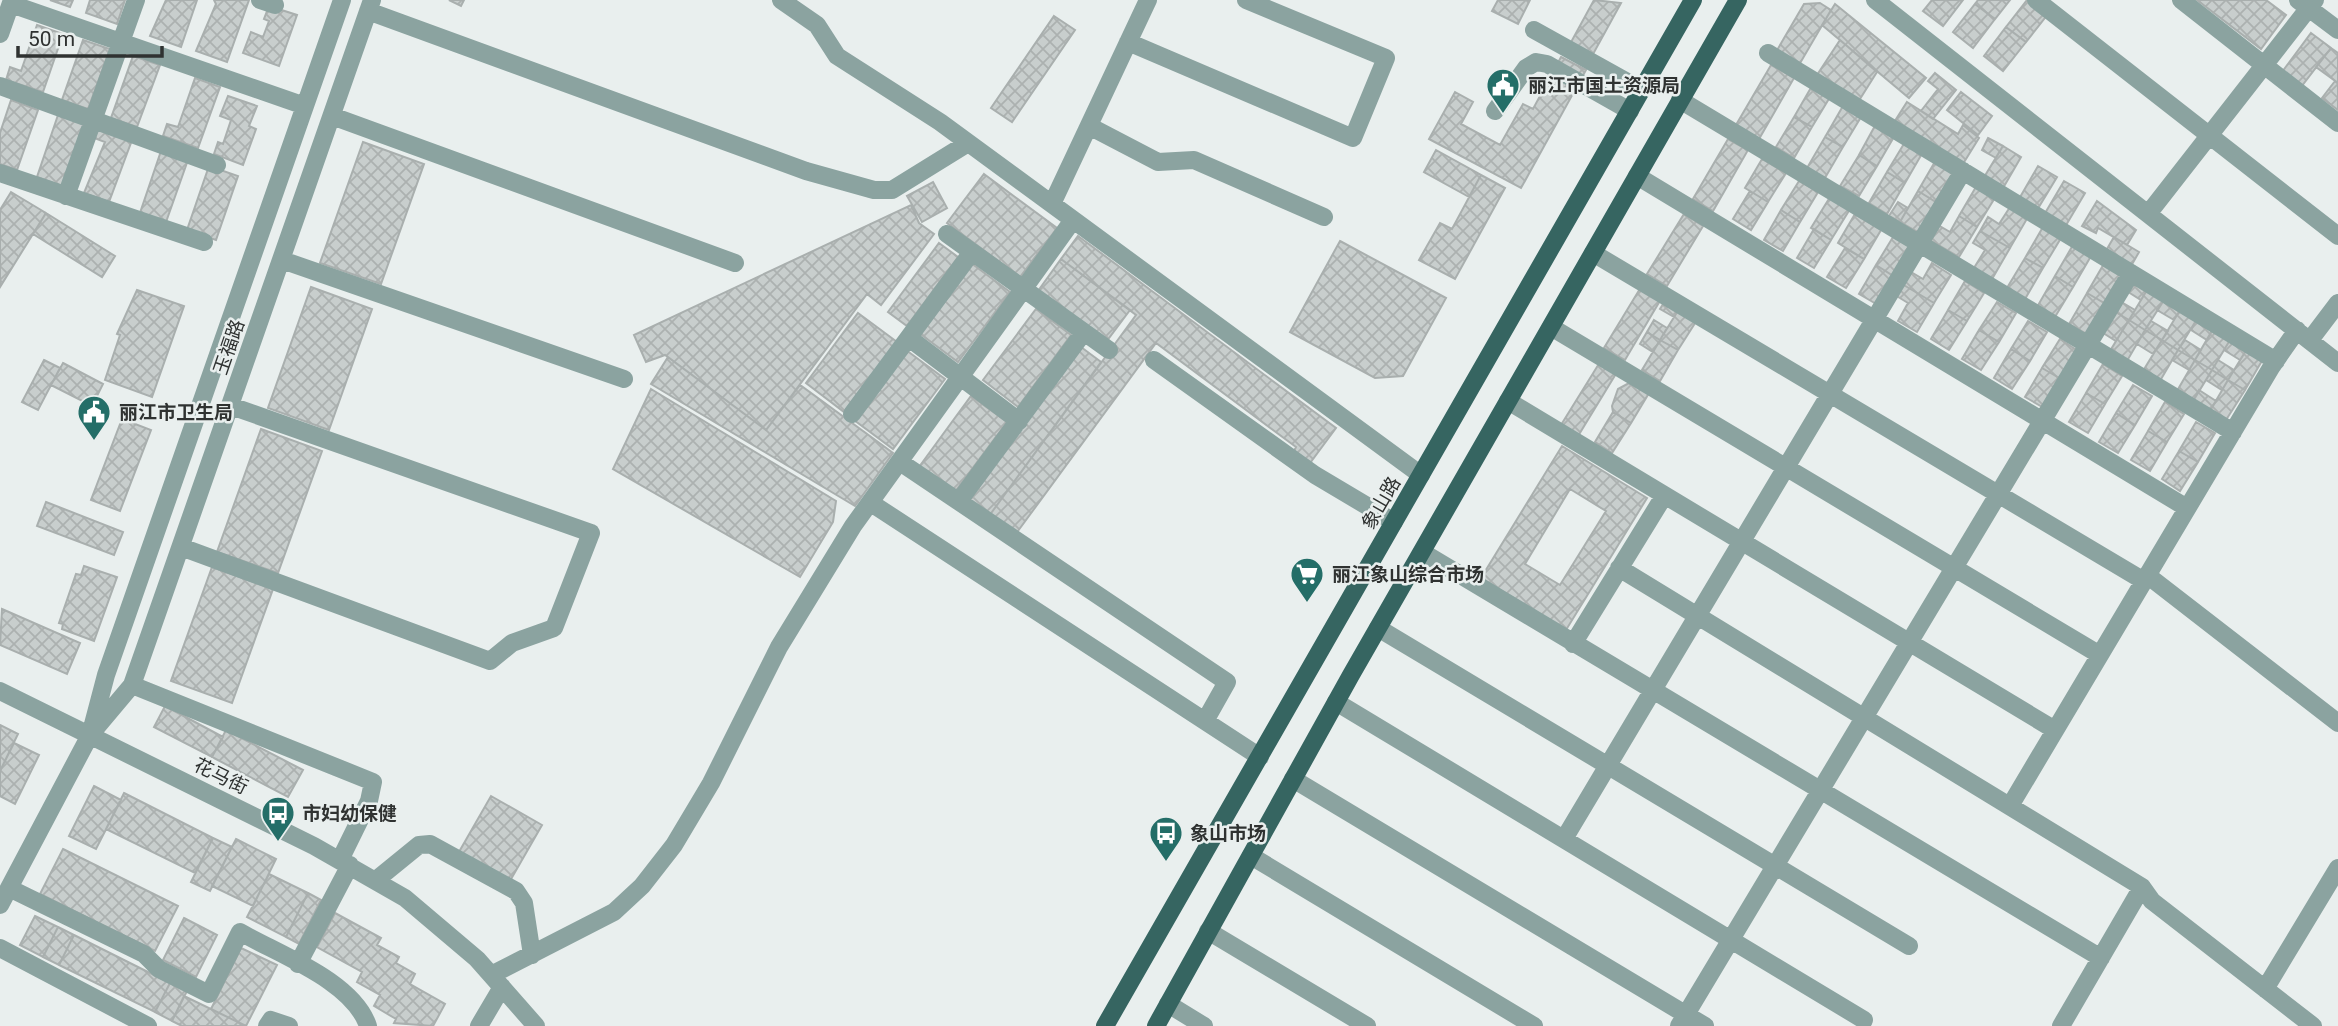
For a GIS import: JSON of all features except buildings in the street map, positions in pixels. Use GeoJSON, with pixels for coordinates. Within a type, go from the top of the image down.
{"type":"FeatureCollection","features":[{"type":"Feature","properties":{"kind":"main road","name":"象山路"},"geometry":{"type":"LineString","coordinates":[[1105,1026],[1693,0]]}},
{"type":"Feature","properties":{"kind":"main road"},"geometry":{"type":"LineString","coordinates":[[1156,1026],[1336,702],[1738,0]]}},
{"type":"Feature","properties":{"kind":"street"},"geometry":{"type":"LineString","coordinates":[[66,196],[136,0]]}},
{"type":"Feature","properties":{"kind":"street","name":"玉福路"},"geometry":{"type":"LineString","coordinates":[[90,735],[106,675],[342,0]]}},
{"type":"Feature","properties":{"kind":"street"},"geometry":{"type":"LineString","coordinates":[[781,0],[817,25],[837,56],[968,143],[1421,475]]}},
{"type":"Feature","properties":{"kind":"street"},"geometry":{"type":"LineString","coordinates":[[1052,204],[1148,0]]}},
{"type":"Feature","properties":{"kind":"street"},"geometry":{"type":"LineString","coordinates":[[1128,42],[1353,138],[1386,58],[1246,0]]}},
{"type":"Feature","properties":{"kind":"street"},"geometry":{"type":"LineString","coordinates":[[1875,0],[2338,363]]}},
{"type":"Feature","properties":{"kind":"street"},"geometry":{"type":"LineString","coordinates":[[2036,0],[2338,236]]}},
{"type":"Feature","properties":{"kind":"street"},"geometry":{"type":"LineString","coordinates":[[2181,0],[2338,123]]}},
{"type":"Feature","properties":{"kind":"street"},"geometry":{"type":"LineString","coordinates":[[0,34],[11,2],[305,106]]}},
{"type":"Feature","properties":{"kind":"street"},"geometry":{"type":"LineString","coordinates":[[2148,214],[2264,65],[2307,3],[2338,30]]}},
{"type":"Feature","properties":{"kind":"street"},"geometry":{"type":"LineString","coordinates":[[370,6],[806,171],[874,190],[892,190],[968,143]]}},
{"type":"Feature","properties":{"kind":"street","name":"玉福路"},"geometry":{"type":"LineString","coordinates":[[0,905],[90,735],[132,684],[370,6]]}},
{"type":"Feature","properties":{"kind":"street"},"geometry":{"type":"LineString","coordinates":[[1535,30],[1642,90]]}},
{"type":"Feature","properties":{"kind":"street"},"geometry":{"type":"LineString","coordinates":[[1768,54],[2276,361]]}},
{"type":"Feature","properties":{"kind":"street"},"geometry":{"type":"LineString","coordinates":[[1495,111],[1525,68],[1535,62],[1547,64],[1630,111]]}},
{"type":"Feature","properties":{"kind":"street"},"geometry":{"type":"LineString","coordinates":[[0,86],[217,165]]}},
{"type":"Feature","properties":{"kind":"street"},"geometry":{"type":"LineString","coordinates":[[1680,100],[2233,432]]}},
{"type":"Feature","properties":{"kind":"street"},"geometry":{"type":"LineString","coordinates":[[332,116],[735,263]]}},
{"type":"Feature","properties":{"kind":"street"},"geometry":{"type":"LineString","coordinates":[[1089,126],[1157,162],[1194,160],[1324,218]]}},
{"type":"Feature","properties":{"kind":"street"},"geometry":{"type":"LineString","coordinates":[[1564,839],[1963,171]]}},
{"type":"Feature","properties":{"kind":"street"},"geometry":{"type":"LineString","coordinates":[[0,173],[204,242]]}},
{"type":"Feature","properties":{"kind":"street"},"geometry":{"type":"LineString","coordinates":[[1637,176],[2188,508]]}},
{"type":"Feature","properties":{"kind":"street"},"geometry":{"type":"LineString","coordinates":[[479,1026],[497,981],[532,955],[614,912],[642,886],[674,845],[711,783],[779,647],[871,503],[1073,220]]}},
{"type":"Feature","properties":{"kind":"street"},"geometry":{"type":"LineString","coordinates":[[947,234],[1109,350]]}},
{"type":"Feature","properties":{"kind":"street"},"geometry":{"type":"LineString","coordinates":[[852,414],[972,252]]}},
{"type":"Feature","properties":{"kind":"street"},"geometry":{"type":"LineString","coordinates":[[1593,253],[1998,494],[2146,578],[2338,723]]}},
{"type":"Feature","properties":{"kind":"street"},"geometry":{"type":"LineString","coordinates":[[282,260],[624,379]]}},
{"type":"Feature","properties":{"kind":"street"},"geometry":{"type":"LineString","coordinates":[[1682,1020],[2130,273]]}},
{"type":"Feature","properties":{"kind":"street"},"geometry":{"type":"LineString","coordinates":[[2010,806],[2276,361],[2338,303]]}},
{"type":"Feature","properties":{"kind":"street"},"geometry":{"type":"LineString","coordinates":[[1551,327],[2100,655]]}},
{"type":"Feature","properties":{"kind":"street"},"geometry":{"type":"LineString","coordinates":[[959,502],[1084,332]]}},
{"type":"Feature","properties":{"kind":"street"},"geometry":{"type":"LineString","coordinates":[[909,338],[1019,421]]}},
{"type":"Feature","properties":{"kind":"street"},"geometry":{"type":"LineString","coordinates":[[1154,360],[1315,475],[1394,522]]}},
{"type":"Feature","properties":{"kind":"street"},"geometry":{"type":"LineString","coordinates":[[1508,401],[2055,730]]}},
{"type":"Feature","properties":{"kind":"street"},"geometry":{"type":"LineString","coordinates":[[181,547],[490,661],[512,643],[554,628],[591,533],[231,406]]}},
{"type":"Feature","properties":{"kind":"street"},"geometry":{"type":"LineString","coordinates":[[900,462],[1227,682],[1205,721]]}},
{"type":"Feature","properties":{"kind":"street"},"geometry":{"type":"LineString","coordinates":[[1573,644],[1664,496]]}},
{"type":"Feature","properties":{"kind":"street"},"geometry":{"type":"LineString","coordinates":[[871,503],[1260,757]]}},
{"type":"Feature","properties":{"kind":"street"},"geometry":{"type":"LineString","coordinates":[[1422,552],[2101,958]]}},
{"type":"Feature","properties":{"kind":"street"},"geometry":{"type":"LineString","coordinates":[[1619,568],[2142,887],[2152,901],[2313,1026]]}},
{"type":"Feature","properties":{"kind":"street"},"geometry":{"type":"LineString","coordinates":[[1378,628],[1909,946]]}},
{"type":"Feature","properties":{"kind":"street"},"geometry":{"type":"LineString","coordinates":[[132,684],[373,782],[369,801],[345,862],[298,964]]}},
{"type":"Feature","properties":{"kind":"street","name":"花马街"},"geometry":{"type":"LineString","coordinates":[[0,691],[345,862],[376,880],[429,916],[497,981],[536,1026]]}},
{"type":"Feature","properties":{"kind":"street"},"geometry":{"type":"LineString","coordinates":[[1336,702],[1864,1020]]}},
{"type":"Feature","properties":{"kind":"street"},"geometry":{"type":"LineString","coordinates":[[1293,779],[1682,1020],[1705,1026]]}},
{"type":"Feature","properties":{"kind":"street"},"geometry":{"type":"LineString","coordinates":[[376,880],[419,845],[430,845],[516,891],[524,903],[532,955]]}},
{"type":"Feature","properties":{"kind":"street"},"geometry":{"type":"LineString","coordinates":[[1251,856],[1534,1026]]}},
{"type":"Feature","properties":{"kind":"street"},"geometry":{"type":"LineString","coordinates":[[2265,989],[2338,868]]}},
{"type":"Feature","properties":{"kind":"street"},"geometry":{"type":"LineString","coordinates":[[2061,1026],[2142,887]]}},
{"type":"Feature","properties":{"kind":"street"},"geometry":{"type":"LineString","coordinates":[[9,888],[144,954],[159,969],[209,995],[240,932],[350,995],[364,1013],[368,1026]]}},
{"type":"Feature","properties":{"kind":"street"},"geometry":{"type":"LineString","coordinates":[[1208,931],[1367,1026]]}},
{"type":"Feature","properties":{"kind":"street"},"geometry":{"type":"LineString","coordinates":[[0,948],[148,1026]]}},
{"type":"Feature","properties":{"kind":"street"},"geometry":{"type":"LineString","coordinates":[[1168,1004],[1204,1026]]}},
{"type":"Feature","properties":{"kind":"street"},"geometry":{"type":"LineString","coordinates":[[267,1026],[271,1020],[276,1020],[289,1026]]}},
{"type":"Feature","properties":{"kind":"place","name":"丽江市国土资源局"},"geometry":{"type":"Point","coordinates":[1503,115]}},
{"type":"Feature","properties":{"kind":"place","name":"丽江市卫生局"},"geometry":{"type":"Point","coordinates":[94,442]}},
{"type":"Feature","properties":{"kind":"place","name":"丽江象山综合市场"},"geometry":{"type":"Point","coordinates":[1307,604]}},
{"type":"Feature","properties":{"kind":"place","name":"市妇幼保健"},"geometry":{"type":"Point","coordinates":[278,843]}},
{"type":"Feature","properties":{"kind":"place","name":"象山市场"},"geometry":{"type":"Point","coordinates":[1166,863]}}]}
